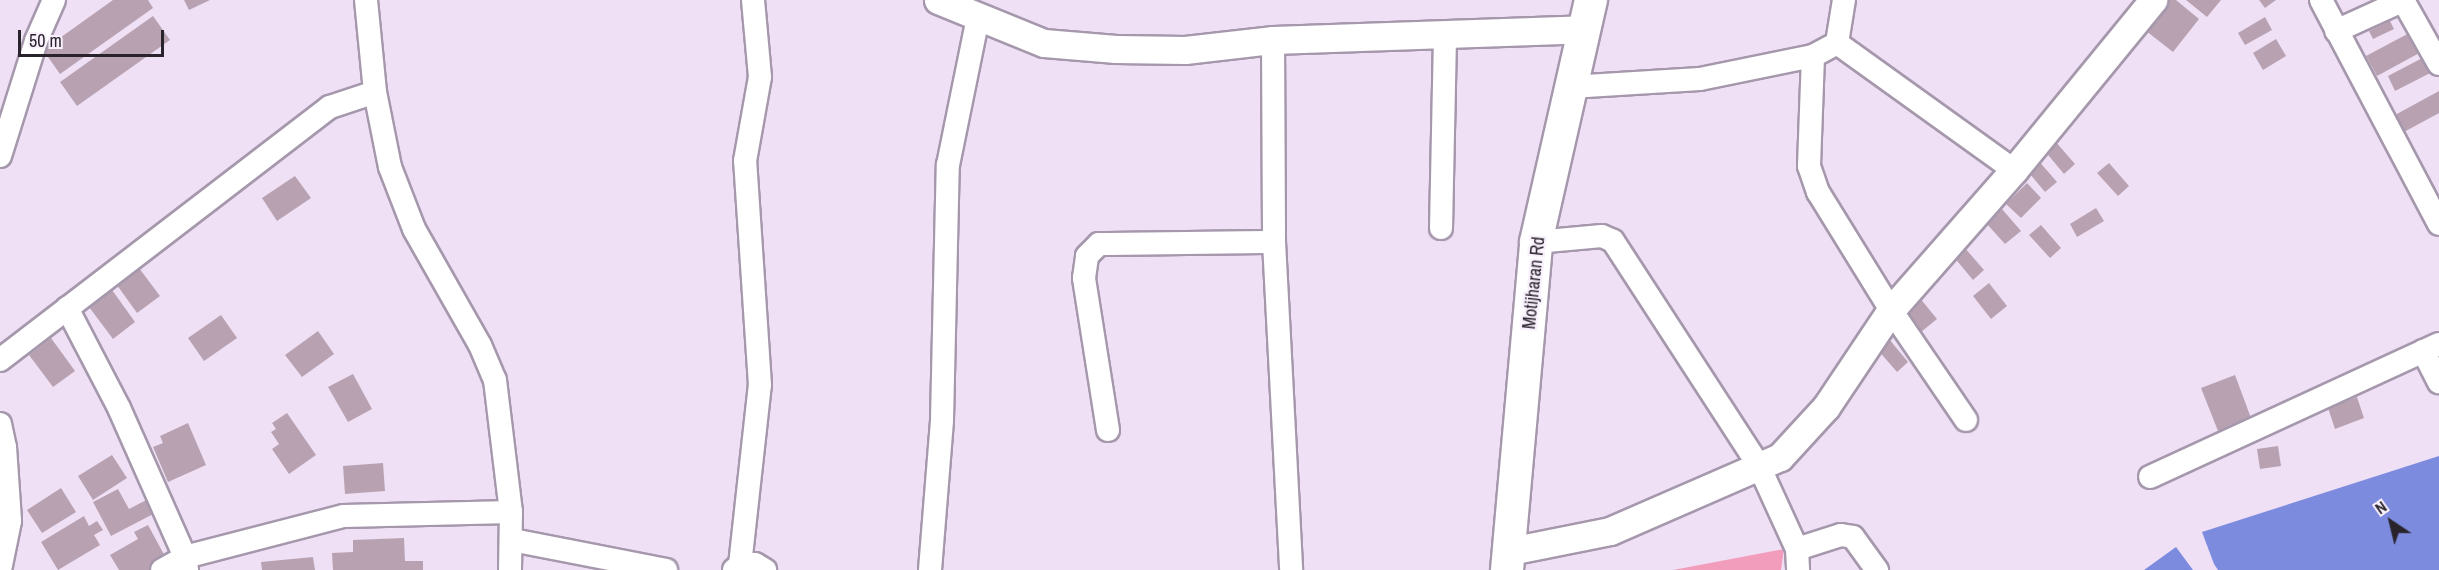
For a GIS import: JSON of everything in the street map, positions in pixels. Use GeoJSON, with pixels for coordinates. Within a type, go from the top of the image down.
{"type":"FeatureCollection","features":[{"type":"Feature","properties":{"kind":"main road","name":"Motijharan Rd"},"geometry":{"type":"LineString","coordinates":[[1509,561],[1536,242],[1588,14]]}},
{"type":"Feature","properties":{"kind":"street"},"geometry":{"type":"LineString","coordinates":[[0,156],[36,41],[54,0]]}},
{"type":"Feature","properties":{"kind":"street"},"geometry":{"type":"LineString","coordinates":[[366,0],[375,93],[390,167],[403,203],[495,380],[511,512],[510,570]]}},
{"type":"Feature","properties":{"kind":"street"},"geometry":{"type":"LineString","coordinates":[[753,0],[760,77],[745,161],[760,385],[737,567],[755,564],[765,570]]}},
{"type":"Feature","properties":{"kind":"street"},"geometry":{"type":"LineString","coordinates":[[938,0],[1044,43],[1116,49],[1185,50],[1273,40],[1445,37],[1588,14]]}},
{"type":"Feature","properties":{"kind":"street"},"geometry":{"type":"LineString","coordinates":[[1837,43],[1844,0]]}},
{"type":"Feature","properties":{"kind":"street"},"geometry":{"type":"LineString","coordinates":[[1509,561],[1610,531],[1780,457],[1826,407],[1891,310],[2014,170],[2153,0]]}},
{"type":"Feature","properties":{"kind":"street"},"geometry":{"type":"LineString","coordinates":[[2321,0],[2439,224]]}},
{"type":"Feature","properties":{"kind":"street"},"geometry":{"type":"LineString","coordinates":[[2336,31],[2404,1],[2439,64]]}},
{"type":"Feature","properties":{"kind":"street"},"geometry":{"type":"LineString","coordinates":[[930,570],[942,420],[948,165],[978,18]]}},
{"type":"Feature","properties":{"kind":"street"},"geometry":{"type":"LineString","coordinates":[[1441,228],[1445,37]]}},
{"type":"Feature","properties":{"kind":"street"},"geometry":{"type":"LineString","coordinates":[[1273,40],[1274,242],[1292,570]]}},
{"type":"Feature","properties":{"kind":"street"},"geometry":{"type":"LineString","coordinates":[[1570,87],[1700,79],[1813,56],[1837,43]]}},
{"type":"Feature","properties":{"kind":"street"},"geometry":{"type":"LineString","coordinates":[[1837,43],[2014,170]]}},
{"type":"Feature","properties":{"kind":"street"},"geometry":{"type":"LineString","coordinates":[[1813,56],[1809,166],[1818,192],[1891,310],[1966,420]]}},
{"type":"Feature","properties":{"kind":"street"},"geometry":{"type":"LineString","coordinates":[[0,360],[330,106],[375,93]]}},
{"type":"Feature","properties":{"kind":"street"},"geometry":{"type":"LineString","coordinates":[[1536,242],[1602,236],[1613,241],[1759,466],[1798,560],[1841,535],[1853,537],[1877,570]]}},
{"type":"Feature","properties":{"kind":"street"},"geometry":{"type":"LineString","coordinates":[[1108,430],[1084,278],[1087,256],[1099,244],[1274,242]]}},
{"type":"Feature","properties":{"kind":"street"},"geometry":{"type":"LineString","coordinates":[[67,308],[119,408],[186,563]]}},
{"type":"Feature","properties":{"kind":"street"},"geometry":{"type":"LineString","coordinates":[[2150,477],[2431,348],[2439,381]]}},
{"type":"Feature","properties":{"kind":"street"},"geometry":{"type":"LineString","coordinates":[[0,424],[5,447],[10,520],[0,570]]}},
{"type":"Feature","properties":{"kind":"street"},"geometry":{"type":"LineString","coordinates":[[162,570],[344,516],[511,512]]}},
{"type":"Feature","properties":{"kind":"street"},"geometry":{"type":"LineString","coordinates":[[512,540],[666,570]]}},
{"type":"Feature","properties":{"kind":"shaded area"},"geometry":{"type":"Polygon","coordinates":[[[1784,549],[1781,570],[1673,570],[1784,549]]]}},
{"type":"Feature","properties":{"kind":"water"},"geometry":{"type":"Polygon","coordinates":[[[2439,456],[2439,570],[2218,570],[2214,564],[2202,532],[2439,456]]]}},
{"type":"Feature","properties":{"kind":"water"},"geometry":{"type":"Polygon","coordinates":[[[2176,547],[2193,570],[2144,570],[2176,547]]]}},
{"type":"Feature","properties":{"kind":"building"},"geometry":{"type":"Polygon","coordinates":[[[113,0],[148,0],[153,8],[60,74],[43,50],[113,0]]]}},
{"type":"Feature","properties":{"kind":"building"},"geometry":{"type":"Polygon","coordinates":[[[184,0],[210,0],[189,10],[184,0]]]}},
{"type":"Feature","properties":{"kind":"building"},"geometry":{"type":"Polygon","coordinates":[[[2162,0],[2176,0],[2199,19],[2173,52],[2141,27],[2162,0]]]}},
{"type":"Feature","properties":{"kind":"building"},"geometry":{"type":"Polygon","coordinates":[[[2186,0],[2221,0],[2207,17],[2186,0]]]}},
{"type":"Feature","properties":{"kind":"building"},"geometry":{"type":"Polygon","coordinates":[[[2259,0],[2276,0],[2265,8],[2259,0]]]}},
{"type":"Feature","properties":{"kind":"building"},"geometry":{"type":"Polygon","coordinates":[[[153,16],[170,40],[77,106],[60,82],[153,16]]]}},
{"type":"Feature","properties":{"kind":"building"},"geometry":{"type":"Polygon","coordinates":[[[2265,17],[2272,30],[2245,45],[2238,33],[2265,17]]]}},
{"type":"Feature","properties":{"kind":"building"},"geometry":{"type":"Polygon","coordinates":[[[2390,21],[2394,29],[2373,39],[2369,31],[2390,21]]]}},
{"type":"Feature","properties":{"kind":"building"},"geometry":{"type":"Polygon","coordinates":[[[2413,31],[2423,51],[2377,76],[2366,56],[2413,31]]]}},
{"type":"Feature","properties":{"kind":"building"},"geometry":{"type":"Polygon","coordinates":[[[2276,39],[2286,56],[2263,70],[2253,53],[2276,39]]]}},
{"type":"Feature","properties":{"kind":"building"},"geometry":{"type":"Polygon","coordinates":[[[2428,55],[2436,70],[2395,91],[2388,76],[2428,55]]]}},
{"type":"Feature","properties":{"kind":"building"},"geometry":{"type":"Polygon","coordinates":[[[2439,91],[2439,113],[2404,132],[2395,115],[2439,91]]]}},
{"type":"Feature","properties":{"kind":"building"},"geometry":{"type":"Polygon","coordinates":[[[2055,141],[2075,164],[2064,174],[2044,150],[2055,141]]]}},
{"type":"Feature","properties":{"kind":"building"},"geometry":{"type":"Polygon","coordinates":[[[2037,159],[2057,182],[2045,192],[2025,168],[2037,159]]]}},
{"type":"Feature","properties":{"kind":"building"},"geometry":{"type":"Polygon","coordinates":[[[2109,163],[2129,186],[2118,196],[2097,173],[2109,163]]]}},
{"type":"Feature","properties":{"kind":"building"},"geometry":{"type":"Polygon","coordinates":[[[295,176],[311,198],[277,221],[262,198],[295,176]]]}},
{"type":"Feature","properties":{"kind":"building"},"geometry":{"type":"Polygon","coordinates":[[[2027,183],[2041,198],[2021,218],[2006,204],[2027,183]]]}},
{"type":"Feature","properties":{"kind":"building"},"geometry":{"type":"Polygon","coordinates":[[[2096,208],[2104,221],[2077,237],[2070,224],[2096,208]]]}},
{"type":"Feature","properties":{"kind":"building"},"geometry":{"type":"Polygon","coordinates":[[[2002,209],[2021,231],[2005,244],[1986,223],[2002,209]]]}},
{"type":"Feature","properties":{"kind":"building"},"geometry":{"type":"Polygon","coordinates":[[[2041,225],[2061,248],[2050,258],[2029,235],[2041,225]]]}},
{"type":"Feature","properties":{"kind":"building"},"geometry":{"type":"Polygon","coordinates":[[[1964,247],[1984,270],[1973,280],[1953,256],[1964,247]]]}},
{"type":"Feature","properties":{"kind":"building"},"geometry":{"type":"Polygon","coordinates":[[[136,264],[160,296],[137,313],[114,281],[136,264]]]}},
{"type":"Feature","properties":{"kind":"building"},"geometry":{"type":"Polygon","coordinates":[[[1989,283],[2007,306],[1991,319],[1973,296],[1989,283]]]}},
{"type":"Feature","properties":{"kind":"building"},"geometry":{"type":"Polygon","coordinates":[[[112,290],[135,322],[113,339],[89,307],[112,290]]]}},
{"type":"Feature","properties":{"kind":"building"},"geometry":{"type":"Polygon","coordinates":[[[1919,297],[1937,319],[1921,332],[1903,309],[1919,297]]]}},
{"type":"Feature","properties":{"kind":"building"},"geometry":{"type":"Polygon","coordinates":[[[221,315],[237,338],[204,361],[188,338],[221,315]]]}},
{"type":"Feature","properties":{"kind":"building"},"geometry":{"type":"Polygon","coordinates":[[[318,331],[334,354],[302,377],[285,355],[318,331]]]}},
{"type":"Feature","properties":{"kind":"building"},"geometry":{"type":"Polygon","coordinates":[[[51,338],[75,371],[53,387],[29,355],[51,338]]]}},
{"type":"Feature","properties":{"kind":"building"},"geometry":{"type":"Polygon","coordinates":[[[1889,339],[1908,362],[1897,372],[1877,349],[1889,339]]]}},
{"type":"Feature","properties":{"kind":"building"},"geometry":{"type":"Polygon","coordinates":[[[353,374],[372,409],[348,422],[328,387],[353,374]]]}},
{"type":"Feature","properties":{"kind":"building"},"geometry":{"type":"Polygon","coordinates":[[[2235,375],[2251,418],[2218,431],[2201,388],[2235,375]]]}},
{"type":"Feature","properties":{"kind":"building"},"geometry":{"type":"Polygon","coordinates":[[[2357,397],[2364,418],[2335,429],[2328,408],[2357,397]]]}},
{"type":"Feature","properties":{"kind":"building"},"geometry":{"type":"Polygon","coordinates":[[[287,413],[316,455],[289,474],[272,449],[279,444],[271,432],[276,429],[272,423],[287,413]]]}},
{"type":"Feature","properties":{"kind":"building"},"geometry":{"type":"Polygon","coordinates":[[[188,423],[206,465],[168,482],[153,447],[163,443],[160,436],[188,423]]]}},
{"type":"Feature","properties":{"kind":"building"},"geometry":{"type":"Polygon","coordinates":[[[2278,446],[2281,466],[2260,469],[2257,449],[2278,446]]]}},
{"type":"Feature","properties":{"kind":"building"},"geometry":{"type":"Polygon","coordinates":[[[112,455],[127,478],[93,500],[78,476],[112,455]]]}},
{"type":"Feature","properties":{"kind":"building"},"geometry":{"type":"Polygon","coordinates":[[[383,463],[385,491],[345,494],[343,466],[383,463]]]}},
{"type":"Feature","properties":{"kind":"building"},"geometry":{"type":"Polygon","coordinates":[[[61,488],[76,512],[42,533],[27,510],[61,488]]]}},
{"type":"Feature","properties":{"kind":"building"},"geometry":{"type":"Polygon","coordinates":[[[118,489],[129,509],[154,496],[161,510],[111,536],[93,502],[118,489]]]}},
{"type":"Feature","properties":{"kind":"building"},"geometry":{"type":"Polygon","coordinates":[[[84,516],[89,526],[97,521],[103,530],[94,535],[100,545],[58,570],[41,542],[84,516]]]}},
{"type":"Feature","properties":{"kind":"building"},"geometry":{"type":"Polygon","coordinates":[[[148,525],[167,560],[149,570],[119,570],[110,555],[138,539],[134,532],[148,525]]]}},
{"type":"Feature","properties":{"kind":"building"},"geometry":{"type":"Polygon","coordinates":[[[404,538],[405,561],[423,561],[423,570],[333,570],[332,553],[353,552],[353,540],[404,538]]]}},
{"type":"Feature","properties":{"kind":"building"},"geometry":{"type":"Polygon","coordinates":[[[313,557],[315,570],[262,570],[261,562],[313,557]]]}}]}
